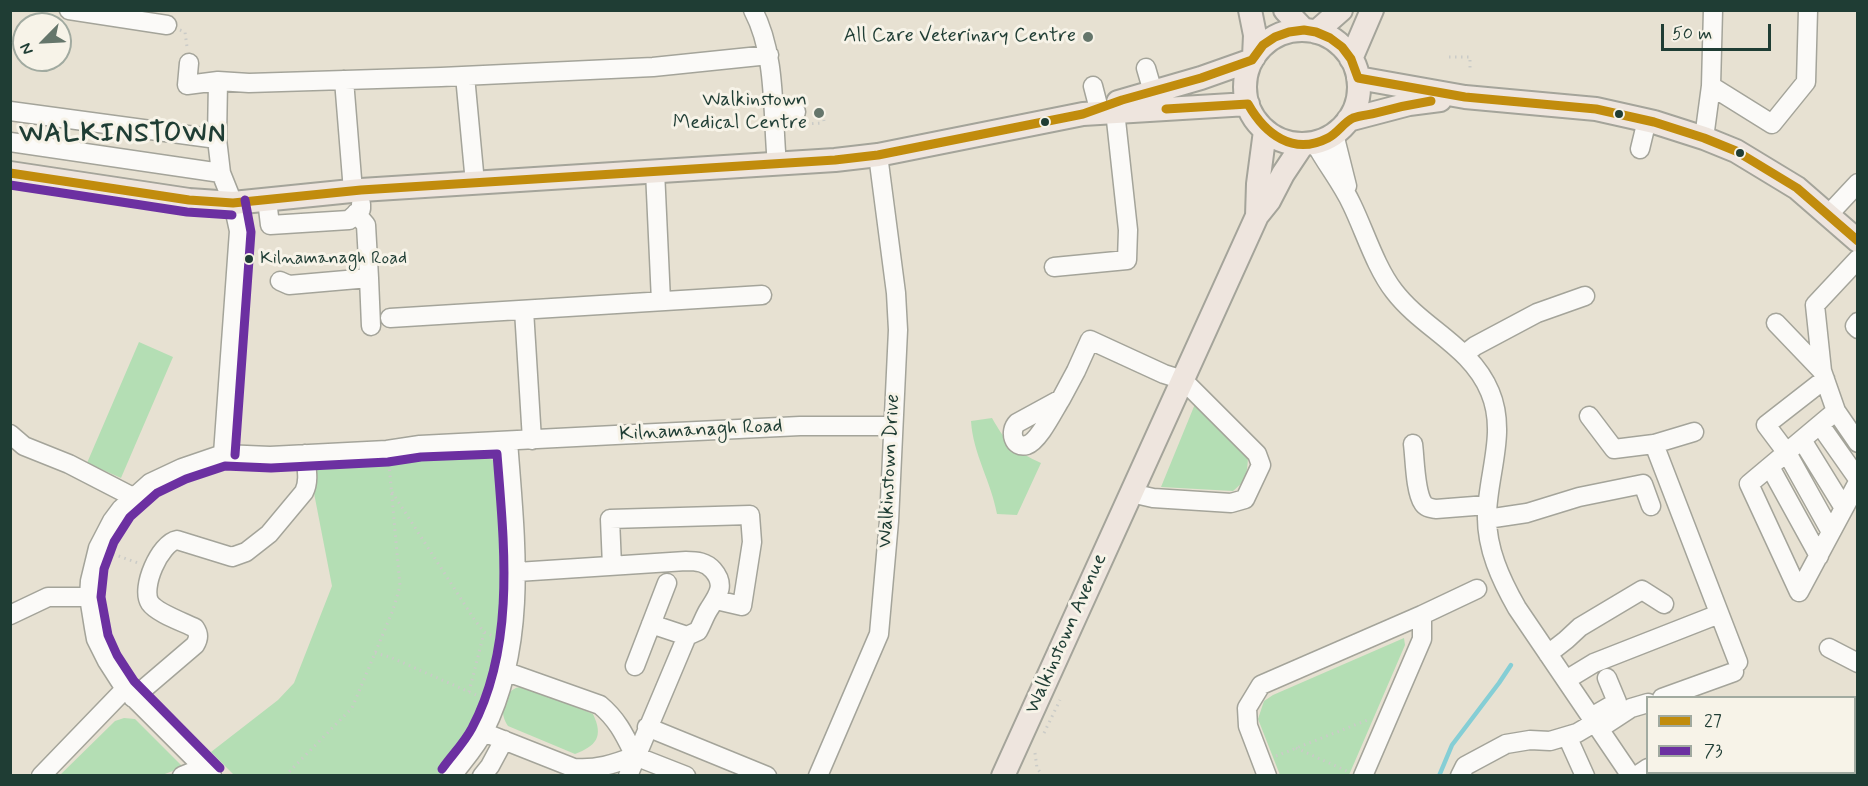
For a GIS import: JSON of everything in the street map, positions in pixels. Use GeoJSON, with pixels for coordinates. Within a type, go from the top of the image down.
{"type":"FeatureCollection","features":[{"type":"Feature","properties":{"kind":"main road"},"geometry":{"type":"LineString","coordinates":[[1250,10],[1255,35],[1253,58],[1246,78],[1245,91],[1248,104],[1255,119],[1265,130],[1289,143],[1325,135],[1409,104],[1466,97]]}},
{"type":"Feature","properties":{"kind":"main road"},"geometry":{"type":"LineString","coordinates":[[1286,10],[1310,31],[1330,38],[1342,47],[1355,69],[1359,92],[1355,107],[1325,135]]}},
{"type":"Feature","properties":{"kind":"main road"},"geometry":{"type":"LineString","coordinates":[[10,172],[189,200],[233,203],[357,198],[475,183],[777,164],[826,153],[878,155],[1098,106],[1201,78],[1253,58],[1263,45],[1275,37],[1289,32],[1310,31],[1341,10]]}},
{"type":"Feature","properties":{"kind":"main road"},"geometry":{"type":"LineString","coordinates":[[1355,69],[1372,10]]}},
{"type":"Feature","properties":{"kind":"main road"},"geometry":{"type":"LineString","coordinates":[[1355,69],[1466,97],[1596,109],[1647,120],[1704,138],[1736,152],[1797,188],[1857,241]]}},
{"type":"Feature","properties":{"kind":"main road"},"geometry":{"type":"LineString","coordinates":[[1098,106],[1248,104]]}},
{"type":"Feature","properties":{"kind":"main road","name":"Walkinstown Avenue"},"geometry":{"type":"LineString","coordinates":[[1257,216],[1258,184],[1265,130]]}},
{"type":"Feature","properties":{"kind":"main road","name":"Walkinstown Avenue"},"geometry":{"type":"LineString","coordinates":[[1010,773],[1131,493],[1257,216],[1269,201],[1283,174],[1325,135]]}},
{"type":"Feature","properties":{"kind":"street"},"geometry":{"type":"LineString","coordinates":[[69,10],[168,25]]}},
{"type":"Feature","properties":{"kind":"street"},"geometry":{"type":"LineString","coordinates":[[753,10],[768,55],[777,164]]}},
{"type":"Feature","properties":{"kind":"street"},"geometry":{"type":"LineString","coordinates":[[1704,138],[1711,86],[1713,10]]}},
{"type":"Feature","properties":{"kind":"street"},"geometry":{"type":"LineString","coordinates":[[1711,86],[1772,124],[1806,82],[1808,10]]}},
{"type":"Feature","properties":{"kind":"street"},"geometry":{"type":"LineString","coordinates":[[189,63],[187,85],[218,81],[249,83],[665,67],[768,55]]}},
{"type":"Feature","properties":{"kind":"street"},"geometry":{"type":"LineString","coordinates":[[1146,68],[1153,92]]}},
{"type":"Feature","properties":{"kind":"street"},"geometry":{"type":"LineString","coordinates":[[465,76],[475,183]]}},
{"type":"Feature","properties":{"kind":"street"},"geometry":{"type":"LineString","coordinates":[[344,80],[357,198],[366,225],[371,326]]}},
{"type":"Feature","properties":{"kind":"street"},"geometry":{"type":"LineString","coordinates":[[218,81],[217,139],[220,173],[233,203],[238,231],[223,454]]}},
{"type":"Feature","properties":{"kind":"street"},"geometry":{"type":"LineString","coordinates":[[1054,267],[1127,260],[1128,230],[1098,106]]}},
{"type":"Feature","properties":{"kind":"street"},"geometry":{"type":"LineString","coordinates":[[774,113],[797,109]]}},
{"type":"Feature","properties":{"kind":"street"},"geometry":{"type":"LineString","coordinates":[[10,111],[217,139]]}},
{"type":"Feature","properties":{"kind":"street"},"geometry":{"type":"LineString","coordinates":[[1640,149],[1647,120]]}},
{"type":"Feature","properties":{"kind":"street"},"geometry":{"type":"LineString","coordinates":[[1325,135],[1351,202],[1392,289],[1412,311],[1465,354],[1481,374],[1492,395],[1497,421],[1497,444],[1487,512],[1494,559],[1505,588],[1516,608],[1631,776]]}},
{"type":"Feature","properties":{"kind":"street"},"geometry":{"type":"LineString","coordinates":[[10,142],[220,173]]}},
{"type":"Feature","properties":{"kind":"street","name":"Walkinstown Drive"},"geometry":{"type":"LineString","coordinates":[[818,776],[879,634],[889,521],[898,330],[878,155]]}},
{"type":"Feature","properties":{"kind":"street"},"geometry":{"type":"LineString","coordinates":[[655,171],[661,301]]}},
{"type":"Feature","properties":{"kind":"street"},"geometry":{"type":"LineString","coordinates":[[1829,214],[1857,183]]}},
{"type":"Feature","properties":{"kind":"street"},"geometry":{"type":"LineString","coordinates":[[1857,259],[1815,305],[1824,375],[1836,411],[1857,443]]}},
{"type":"Feature","properties":{"kind":"street"},"geometry":{"type":"LineString","coordinates":[[280,281],[289,285],[369,278]]}},
{"type":"Feature","properties":{"kind":"street"},"geometry":{"type":"LineString","coordinates":[[390,318],[762,295]]}},
{"type":"Feature","properties":{"kind":"street"},"geometry":{"type":"LineString","coordinates":[[1465,354],[1475,346],[1537,312],[1585,296]]}},
{"type":"Feature","properties":{"kind":"street"},"geometry":{"type":"LineString","coordinates":[[524,310],[532,440]]}},
{"type":"Feature","properties":{"kind":"street"},"geometry":{"type":"LineString","coordinates":[[1857,321],[1855,326],[1857,328]]}},
{"type":"Feature","properties":{"kind":"street"},"geometry":{"type":"LineString","coordinates":[[1776,323],[1824,375]]}},
{"type":"Feature","properties":{"kind":"street"},"geometry":{"type":"LineString","coordinates":[[1060,399],[1090,340],[1164,374],[1183,380],[1257,454],[1261,465],[1245,499],[1231,503],[1153,498],[1131,493]]}},
{"type":"Feature","properties":{"kind":"street"},"geometry":{"type":"LineString","coordinates":[[1824,375],[1766,425],[1787,453],[1831,532]]}},
{"type":"Feature","properties":{"kind":"street"},"geometry":{"type":"LineString","coordinates":[[1820,425],[1857,481],[1799,592],[1749,484],[1836,411]]}},
{"type":"Feature","properties":{"kind":"street"},"geometry":{"type":"LineString","coordinates":[[1589,416],[1614,449],[1654,444],[1694,432]]}},
{"type":"Feature","properties":{"kind":"street","name":"Kilnamanagh Road"},"geometry":{"type":"LineString","coordinates":[[129,694],[107,661],[96,639],[89,597],[92,566],[98,548],[112,521],[134,497],[150,483],[182,468],[223,454],[270,456],[387,450],[420,445],[800,426],[892,426]]}},
{"type":"Feature","properties":{"kind":"street"},"geometry":{"type":"LineString","coordinates":[[10,434],[24,446],[134,497]]}},
{"type":"Feature","properties":{"kind":"street"},"geometry":{"type":"LineString","coordinates":[[1802,440],[1844,508]]}},
{"type":"Feature","properties":{"kind":"street"},"geometry":{"type":"LineString","coordinates":[[452,776],[483,732],[507,672],[517,572],[508,441]]}},
{"type":"Feature","properties":{"kind":"street"},"geometry":{"type":"LineString","coordinates":[[1413,444],[1419,490],[1428,508],[1527,513],[1579,497],[1643,484],[1651,506]]}},
{"type":"Feature","properties":{"kind":"street"},"geometry":{"type":"LineString","coordinates":[[1654,444],[1719,614],[1736,667],[1667,696]]}},
{"type":"Feature","properties":{"kind":"street"},"geometry":{"type":"LineString","coordinates":[[41,776],[129,694],[195,645],[198,633],[195,628],[156,609],[148,599],[147,587],[163,549],[172,541],[177,540],[232,557],[250,550],[269,534],[304,492],[308,478],[305,454]]}},
{"type":"Feature","properties":{"kind":"street"},"geometry":{"type":"LineString","coordinates":[[1770,467],[1819,556]]}},
{"type":"Feature","properties":{"kind":"street"},"geometry":{"type":"LineString","coordinates":[[612,566],[610,519],[750,514],[752,542],[742,606],[716,600]]}},
{"type":"Feature","properties":{"kind":"street"},"geometry":{"type":"LineString","coordinates":[[517,572],[700,561],[710,566],[717,574],[720,585],[716,600],[698,631],[687,636],[628,776]]}},
{"type":"Feature","properties":{"kind":"street"},"geometry":{"type":"LineString","coordinates":[[635,666],[667,583]]}},
{"type":"Feature","properties":{"kind":"street"},"geometry":{"type":"LineString","coordinates":[[1263,771],[1248,726],[1246,708],[1261,685],[1477,589]]}},
{"type":"Feature","properties":{"kind":"street"},"geometry":{"type":"LineString","coordinates":[[1548,654],[1580,627],[1641,590],[1664,604]]}},
{"type":"Feature","properties":{"kind":"street"},"geometry":{"type":"LineString","coordinates":[[10,615],[48,597],[89,597]]}},
{"type":"Feature","properties":{"kind":"street"},"geometry":{"type":"LineString","coordinates":[[1566,680],[1594,663],[1719,614]]}},
{"type":"Feature","properties":{"kind":"street"},"geometry":{"type":"LineString","coordinates":[[1363,776],[1422,639],[1422,615]]}},
{"type":"Feature","properties":{"kind":"street"},"geometry":{"type":"LineString","coordinates":[[651,624],[687,636]]}},
{"type":"Feature","properties":{"kind":"street"},"geometry":{"type":"LineString","coordinates":[[1829,648],[1857,663]]}},
{"type":"Feature","properties":{"kind":"street"},"geometry":{"type":"LineString","coordinates":[[507,672],[600,705],[612,715],[635,756],[677,774]]}},
{"type":"Feature","properties":{"kind":"street"},"geometry":{"type":"LineString","coordinates":[[1595,723],[1617,702],[1606,678]]}},
{"type":"Feature","properties":{"kind":"street"},"geometry":{"type":"LineString","coordinates":[[129,694],[208,771]]}},
{"type":"Feature","properties":{"kind":"street"},"geometry":{"type":"LineString","coordinates":[[1460,776],[1465,766],[1506,744],[1530,740],[1550,741],[1577,734],[1595,723],[1646,703]]}},
{"type":"Feature","properties":{"kind":"street"},"geometry":{"type":"LineString","coordinates":[[647,728],[767,776]]}},
{"type":"Feature","properties":{"kind":"street"},"geometry":{"type":"LineString","coordinates":[[483,732],[574,768],[589,770],[635,756]]}},
{"type":"Feature","properties":{"kind":"street"},"geometry":{"type":"LineString","coordinates":[[1567,736],[1585,776]]}},
{"type":"Feature","properties":{"kind":"street"},"geometry":{"type":"LineString","coordinates":[[482,776],[504,740]]}},
{"type":"Feature","properties":{"kind":"street"},"geometry":{"type":"LineString","coordinates":[[182,776],[208,771]]}},
{"type":"Feature","properties":{"kind":"street"},"geometry":{"type":"LineString","coordinates":[[1636,776],[1651,774]]}},
{"type":"Feature","properties":{"kind":"path"},"geometry":{"type":"LineString","coordinates":[[168,25],[185,32],[189,63]]}},
{"type":"Feature","properties":{"kind":"path"},"geometry":{"type":"LineString","coordinates":[[1449,57],[1470,57],[1470,69]]}},
{"type":"Feature","properties":{"kind":"path"},"geometry":{"type":"LineString","coordinates":[[797,109],[802,124],[823,122],[823,114]]}},
{"type":"Feature","properties":{"kind":"path"},"geometry":{"type":"LineString","coordinates":[[285,776],[352,708],[393,610],[400,586],[387,450]]}},
{"type":"Feature","properties":{"kind":"path"},"geometry":{"type":"LineString","coordinates":[[390,490],[484,632],[510,644]]}},
{"type":"Feature","properties":{"kind":"path"},"geometry":{"type":"LineString","coordinates":[[98,548],[136,563]]}},
{"type":"Feature","properties":{"kind":"path"},"geometry":{"type":"LineString","coordinates":[[469,692],[484,632]]}},
{"type":"Feature","properties":{"kind":"path"},"geometry":{"type":"LineString","coordinates":[[375,653],[390,657],[495,703]]}},
{"type":"Feature","properties":{"kind":"path"},"geometry":{"type":"LineString","coordinates":[[1040,742],[1060,700]]}},
{"type":"Feature","properties":{"kind":"path"},"geometry":{"type":"LineString","coordinates":[[1263,771],[1296,748],[1368,719],[1386,721]]}},
{"type":"Feature","properties":{"kind":"path"},"geometry":{"type":"LineString","coordinates":[[1296,748],[1358,776]]}},
{"type":"Feature","properties":{"kind":"path"},"geometry":{"type":"LineString","coordinates":[[1035,753],[1037,768],[1043,776]]}},
{"type":"Feature","properties":{"kind":"green space"},"geometry":{"type":"Polygon","coordinates":[[[139,342],[173,357],[121,478],[87,463],[139,342]]]}},
{"type":"Feature","properties":{"kind":"green space"},"geometry":{"type":"Polygon","coordinates":[[[1195,404],[1248,457],[1245,476],[1233,491],[1161,487],[1195,404]]]}},
{"type":"Feature","properties":{"kind":"green space"},"geometry":{"type":"Polygon","coordinates":[[[992,418],[1012,445],[1041,463],[1017,515],[997,514],[975,445],[971,421],[992,418]]]}},
{"type":"Feature","properties":{"kind":"green space"},"geometry":{"type":"Polygon","coordinates":[[[475,455],[497,461],[502,483],[508,579],[494,691],[468,740],[441,775],[234,775],[211,752],[278,700],[294,683],[332,586],[308,462],[338,463],[475,455]]]}},
{"type":"Feature","properties":{"kind":"green space"},"geometry":{"type":"Polygon","coordinates":[[[1404,638],[1405,645],[1349,775],[1280,775],[1258,719],[1264,701],[1404,638]]]}},
{"type":"Feature","properties":{"kind":"green space"},"geometry":{"type":"Polygon","coordinates":[[[524,686],[593,714],[598,735],[593,744],[575,754],[508,726],[503,712],[504,701],[514,689],[524,686]]]}},
{"type":"Feature","properties":{"kind":"green space"},"geometry":{"type":"Polygon","coordinates":[[[124,718],[135,719],[182,766],[181,768],[162,775],[59,776],[115,721],[124,718]]]}},
{"type":"Feature","properties":{"kind":"waterway"},"geometry":{"type":"LineString","coordinates":[[1439,776],[1452,745],[1511,665]]}},
{"type":"Feature","properties":{"kind":"transit line","name":"27"},"geometry":{"type":"LineString","coordinates":[[10,173],[189,200],[233,203],[361,190],[835,160],[878,155],[1083,114],[1252,60],[1263,45],[1275,37],[1304,30],[1330,38],[1342,47],[1351,59],[1358,78],[1465,97],[1596,109],[1654,122],[1704,138],[1736,151],[1797,188],[1858,241]]}},
{"type":"Feature","properties":{"kind":"transit line","name":"27"},"geometry":{"type":"LineString","coordinates":[[1166,109],[1248,104],[1272,133],[1292,143],[1303,144],[1315,143],[1328,138],[1353,118],[1431,101]]}},
{"type":"Feature","properties":{"kind":"transit line","name":"73"},"geometry":{"type":"LineString","coordinates":[[10,185],[187,212],[232,215]]}},
{"type":"Feature","properties":{"kind":"transit line","name":"73"},"geometry":{"type":"LineString","coordinates":[[235,455],[251,232],[245,200]]}},
{"type":"Feature","properties":{"kind":"transit line","name":"73"},"geometry":{"type":"LineString","coordinates":[[220,768],[134,681],[117,655],[108,635],[101,597],[104,569],[114,542],[130,517],[157,493],[186,479],[225,466],[271,468],[497,454],[504,558],[501,629],[486,696],[472,728],[442,769]]}},
{"type":"Feature","properties":{"kind":"place","name":"All Care Veterinary Centre"},"geometry":{"type":"Point","coordinates":[1088,37]}},
{"type":"Feature","properties":{"kind":"place","name":"Walkinstown Medical Centre"},"geometry":{"type":"Point","coordinates":[819,113]}},
{"type":"Feature","properties":{"kind":"place","name":"Kilnamanagh Road"},"geometry":{"type":"Point","coordinates":[249,259]}},
{"type":"Feature","properties":{"kind":"district","name":"WALKINSTOWN"},"geometry":{"type":"Point","coordinates":[123,136]}}]}
